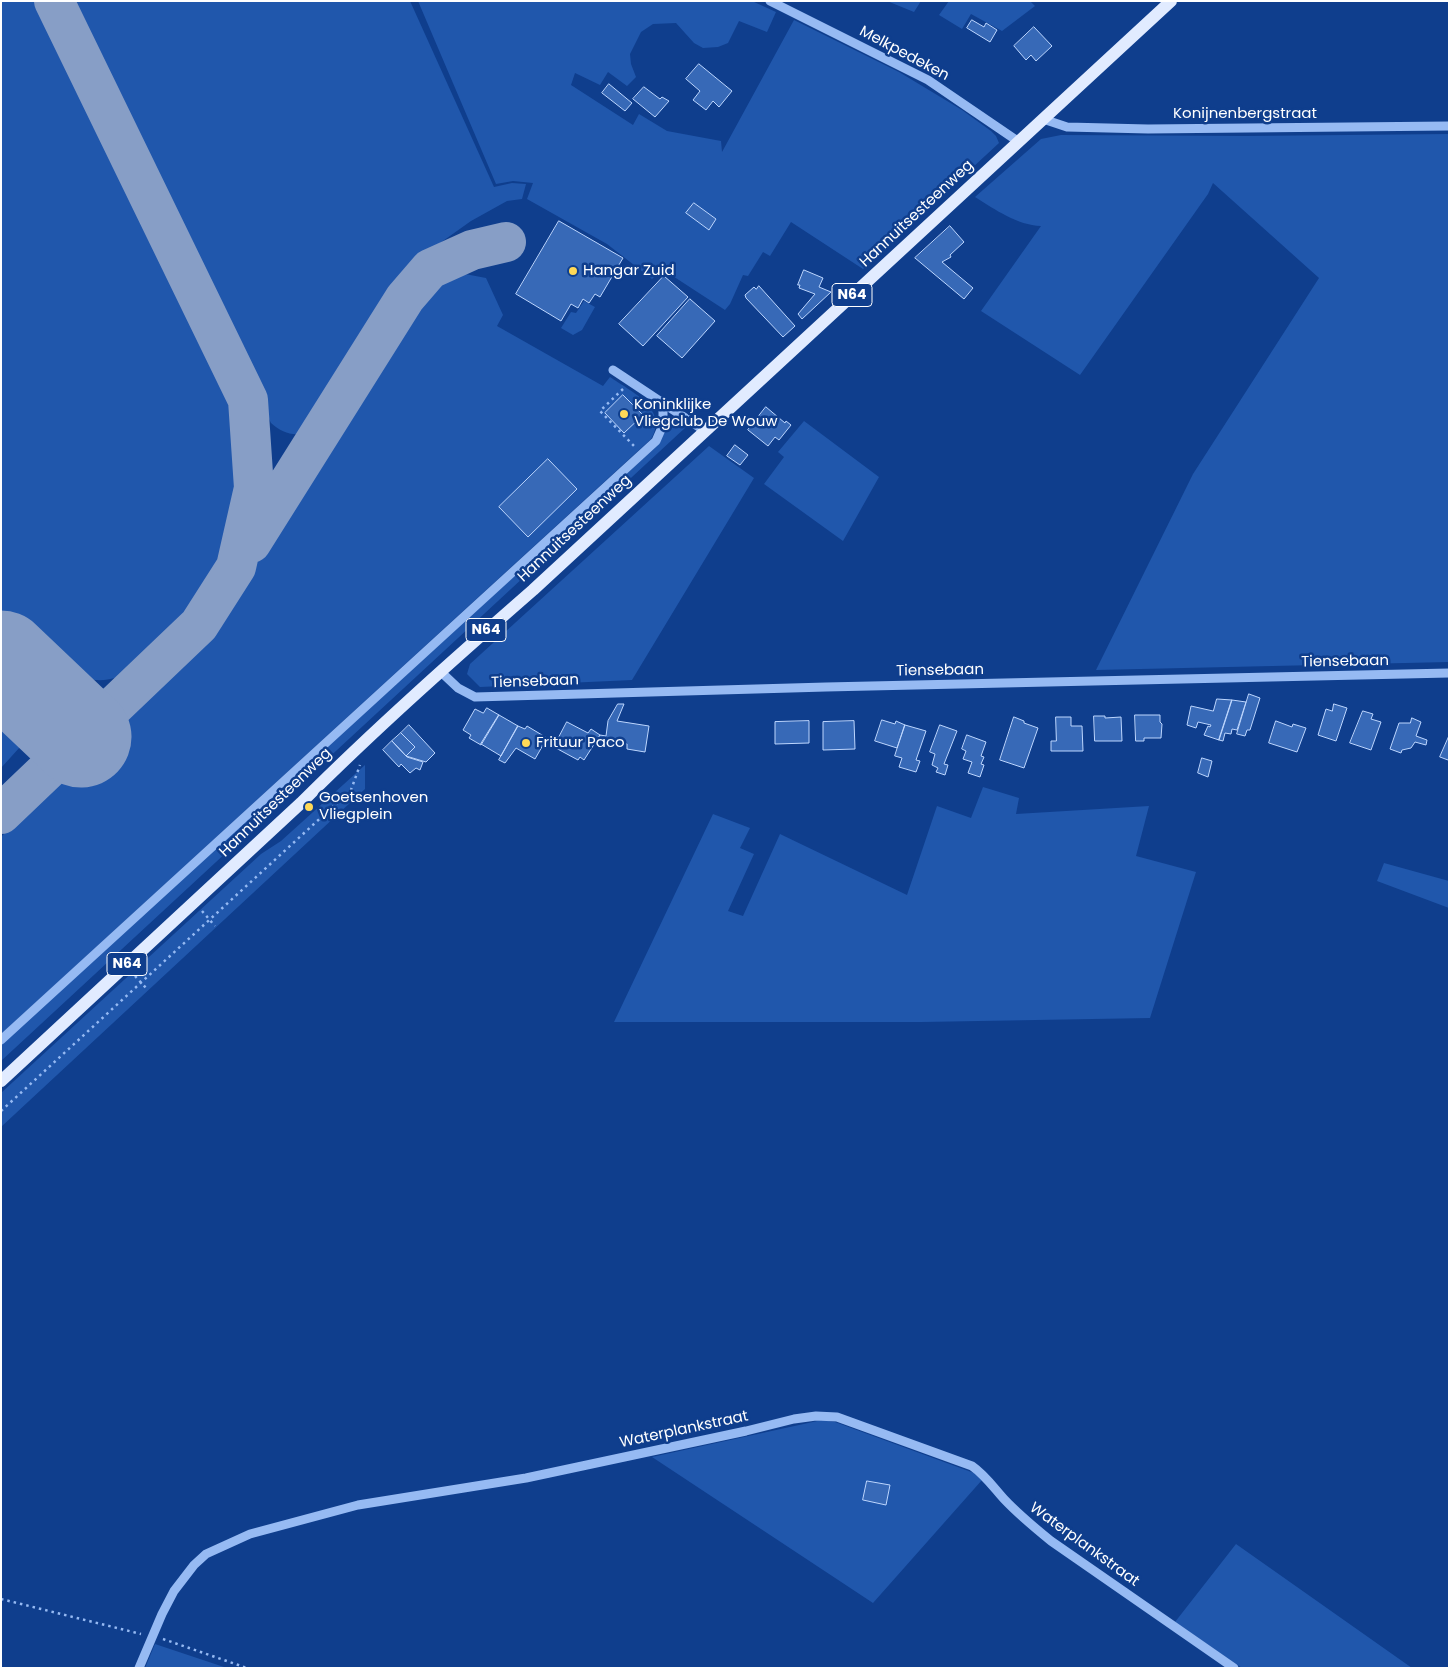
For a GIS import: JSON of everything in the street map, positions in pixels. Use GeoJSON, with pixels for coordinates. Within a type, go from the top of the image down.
{"type":"FeatureCollection","features":[{"type":"Feature","properties":{"kind":"main road","name":"Hannuitsesteenweg"},"geometry":{"type":"LineString","coordinates":[[1,1081],[441,672],[533,590],[1171,1]]}},
{"type":"Feature","properties":{"kind":"street","name":"Melkpedeken"},"geometry":{"type":"LineString","coordinates":[[770,1],[928,80],[1019,142]]}},
{"type":"Feature","properties":{"kind":"street","name":"Konijnenbergstraat"},"geometry":{"type":"LineString","coordinates":[[1043,119],[1067,127],[1148,129],[1449,126]]}},
{"type":"Feature","properties":{"kind":"street"},"geometry":{"type":"LineString","coordinates":[[613,370],[705,431]]}},
{"type":"Feature","properties":{"kind":"street"},"geometry":{"type":"LineString","coordinates":[[1,1040],[656,441],[663,425],[663,402]]}},
{"type":"Feature","properties":{"kind":"street","name":"Tiensebaan"},"geometry":{"type":"LineString","coordinates":[[441,672],[458,688],[475,697],[1449,673]]}},
{"type":"Feature","properties":{"kind":"street","name":"Waterplankstraat"},"geometry":{"type":"LineString","coordinates":[[139,1668],[174,1591],[194,1565],[206,1554],[250,1534],[358,1505],[526,1478],[794,1419],[827,1416],[972,1466],[986,1477],[1026,1521],[1051,1541],[1234,1668]]}},
{"type":"Feature","properties":{"kind":"path"},"geometry":{"type":"LineString","coordinates":[[631,381],[600,411],[641,454]]}},
{"type":"Feature","properties":{"kind":"path"},"geometry":{"type":"LineString","coordinates":[[1,1111],[351,790],[362,759]]}},
{"type":"Feature","properties":{"kind":"path"},"geometry":{"type":"LineString","coordinates":[[194,903],[214,926]]}},
{"type":"Feature","properties":{"kind":"path"},"geometry":{"type":"LineString","coordinates":[[126,965],[148,990]]}},
{"type":"Feature","properties":{"kind":"path"},"geometry":{"type":"LineString","coordinates":[[1,1599],[153,1636],[247,1668]]}},
{"type":"Feature","properties":{"kind":"shaded area"},"geometry":{"type":"Polygon","coordinates":[[[1,1],[43,1],[235,393],[240,448],[239,477],[230,535],[221,562],[209,588],[194,611],[183,623],[141,664],[125,674],[106,680],[81,677],[55,664],[32,645],[1,614],[1,1]]]}},
{"type":"Feature","properties":{"kind":"shaded area"},"geometry":{"type":"Polygon","coordinates":[[[64,1],[410,1],[494,187],[512,183],[526,184],[522,199],[507,201],[471,221],[433,248],[409,276],[319,423],[308,432],[302,434],[283,431],[271,423],[64,1]]]}},
{"type":"Feature","properties":{"kind":"shaded area"},"geometry":{"type":"Polygon","coordinates":[[[418,1],[752,1],[776,12],[767,32],[739,21],[728,43],[718,47],[703,48],[694,43],[676,23],[653,24],[641,32],[630,54],[631,64],[636,77],[627,86],[608,72],[600,85],[575,73],[571,85],[633,125],[639,114],[667,131],[721,141],[722,152],[794,20],[899,72],[962,110],[991,131],[999,143],[863,269],[791,222],[770,256],[763,252],[748,276],[743,275],[730,304],[725,310],[662,269],[652,279],[607,244],[527,199],[533,183],[513,181],[496,184],[418,1]]]}},
{"type":"Feature","properties":{"kind":"shaded area"},"geometry":{"type":"Polygon","coordinates":[[[887,1],[921,1],[914,12],[887,1]]]}},
{"type":"Feature","properties":{"kind":"shaded area"},"geometry":{"type":"Polygon","coordinates":[[[949,1],[1030,1],[1035,6],[1002,31],[971,14],[962,29],[939,15],[949,1]]]}},
{"type":"Feature","properties":{"kind":"shaded area"},"geometry":{"type":"Polygon","coordinates":[[[1449,134],[1449,662],[1096,670],[1193,474],[1319,278],[1213,183],[1208,194],[1080,375],[981,311],[1041,226],[1015,220],[975,197],[1041,139],[1061,135],[1449,134]]]}},
{"type":"Feature","properties":{"kind":"shaded area"},"geometry":{"type":"Polygon","coordinates":[[[465,274],[486,278],[503,315],[497,326],[603,386],[610,377],[645,402],[652,410],[655,419],[656,428],[651,439],[1,1034],[1,837],[206,625],[265,544],[410,307],[435,285],[456,275],[465,274]]]}},
{"type":"Feature","properties":{"kind":"shaded area"},"geometry":{"type":"Polygon","coordinates":[[[584,301],[595,307],[582,330],[573,335],[561,328],[571,312],[576,313],[584,301]]]}},
{"type":"Feature","properties":{"kind":"shaded area"},"geometry":{"type":"Polygon","coordinates":[[[671,416],[686,427],[1,1061],[1,1044],[657,446],[671,416]]]}},
{"type":"Feature","properties":{"kind":"shaded area"},"geometry":{"type":"Polygon","coordinates":[[[804,421],[879,477],[843,541],[764,484],[784,457],[778,452],[804,421]]]}},
{"type":"Feature","properties":{"kind":"shaded area"},"geometry":{"type":"Polygon","coordinates":[[[709,446],[754,478],[632,680],[480,687],[467,674],[470,664],[709,446]]]}},
{"type":"Feature","properties":{"kind":"shaded area"},"geometry":{"type":"Polygon","coordinates":[[[1,713],[11,724],[20,747],[1,768],[1,713]]]}},
{"type":"Feature","properties":{"kind":"shaded area"},"geometry":{"type":"Polygon","coordinates":[[[365,765],[365,789],[1,1127],[1,1093],[261,854],[281,841],[365,765]]]}},
{"type":"Feature","properties":{"kind":"shaded area"},"geometry":{"type":"Polygon","coordinates":[[[983,787],[1019,798],[1016,814],[1149,806],[1136,856],[1196,872],[1150,1018],[922,1022],[614,1022],[713,814],[750,828],[740,848],[754,854],[728,911],[743,916],[780,834],[907,895],[937,806],[971,818],[983,787]]]}},
{"type":"Feature","properties":{"kind":"shaded area"},"geometry":{"type":"Polygon","coordinates":[[[1384,863],[1449,881],[1449,908],[1377,881],[1384,863]]]}},
{"type":"Feature","properties":{"kind":"shaded area"},"geometry":{"type":"Polygon","coordinates":[[[822,1420],[835,1422],[974,1473],[982,1480],[873,1603],[652,1457],[822,1420]]]}},
{"type":"Feature","properties":{"kind":"shaded area"},"geometry":{"type":"Polygon","coordinates":[[[1236,1544],[1412,1668],[1242,1668],[1175,1622],[1236,1544]]]}},
{"type":"Feature","properties":{"kind":"shaded area"},"geometry":{"type":"Polygon","coordinates":[[[155,1644],[227,1668],[145,1668],[155,1644]]]}},
{"type":"Feature","properties":{"kind":"building"},"geometry":{"type":"Polygon","coordinates":[[[972,20],[984,27],[986,23],[997,30],[990,42],[967,28],[972,20]]]}},
{"type":"Feature","properties":{"kind":"building"},"geometry":{"type":"Polygon","coordinates":[[[1034,27],[1052,46],[1036,61],[1031,55],[1026,60],[1014,46],[1034,27]]]}},
{"type":"Feature","properties":{"kind":"building"},"geometry":{"type":"Polygon","coordinates":[[[699,64],[732,91],[719,107],[713,101],[706,110],[693,100],[700,91],[686,79],[699,64]]]}},
{"type":"Feature","properties":{"kind":"building"},"geometry":{"type":"Polygon","coordinates":[[[609,84],[632,103],[625,111],[602,93],[609,84]]]}},
{"type":"Feature","properties":{"kind":"building"},"geometry":{"type":"Polygon","coordinates":[[[644,87],[660,99],[662,97],[669,101],[655,117],[633,99],[644,87]]]}},
{"type":"Feature","properties":{"kind":"building"},"geometry":{"type":"Polygon","coordinates":[[[694,203],[716,219],[709,230],[686,213],[694,203]]]}},
{"type":"Feature","properties":{"kind":"building","name":"Hangar Zuid"},"geometry":{"type":"Polygon","coordinates":[[[559,221],[623,258],[600,297],[595,294],[589,303],[583,299],[578,308],[571,304],[561,321],[516,294],[559,221]]]}},
{"type":"Feature","properties":{"kind":"building"},"geometry":{"type":"Polygon","coordinates":[[[950,226],[964,242],[950,255],[951,257],[942,262],[973,288],[964,299],[915,258],[950,226]]]}},
{"type":"Feature","properties":{"kind":"building"},"geometry":{"type":"Polygon","coordinates":[[[804,270],[823,278],[819,287],[831,292],[802,319],[798,314],[815,294],[799,288],[800,285],[798,285],[804,270]]]}},
{"type":"Feature","properties":{"kind":"building"},"geometry":{"type":"Polygon","coordinates":[[[664,276],[688,297],[643,346],[619,324],[664,276]]]}},
{"type":"Feature","properties":{"kind":"building"},"geometry":{"type":"Polygon","coordinates":[[[759,286],[795,326],[783,337],[746,298],[745,295],[754,287],[756,289],[759,286]]]}},
{"type":"Feature","properties":{"kind":"building"},"geometry":{"type":"Polygon","coordinates":[[[690,299],[715,321],[682,358],[657,336],[690,299]]]}},
{"type":"Feature","properties":{"kind":"building","name":"Koninklijke Vliegclub De Wouw"},"geometry":{"type":"Polygon","coordinates":[[[623,395],[643,415],[624,433],[605,413],[623,395]]]}},
{"type":"Feature","properties":{"kind":"building"},"geometry":{"type":"Polygon","coordinates":[[[766,407],[785,423],[786,421],[791,425],[779,440],[775,437],[768,446],[748,430],[766,407]]]}},
{"type":"Feature","properties":{"kind":"building"},"geometry":{"type":"Polygon","coordinates":[[[735,445],[748,455],[740,465],[727,456],[735,445]]]}},
{"type":"Feature","properties":{"kind":"building"},"geometry":{"type":"Polygon","coordinates":[[[548,459],[577,489],[528,537],[499,507],[548,459]]]}},
{"type":"Feature","properties":{"kind":"building"},"geometry":{"type":"Polygon","coordinates":[[[1249,694],[1260,698],[1250,730],[1247,730],[1245,736],[1237,734],[1249,694]]]}},
{"type":"Feature","properties":{"kind":"building"},"geometry":{"type":"Polygon","coordinates":[[[1217,699],[1232,700],[1219,740],[1204,735],[1208,726],[1210,727],[1211,725],[1198,722],[1196,728],[1187,725],[1191,706],[1213,711],[1217,699]]]}},
{"type":"Feature","properties":{"kind":"building"},"geometry":{"type":"Polygon","coordinates":[[[1232,700],[1246,702],[1237,730],[1232,729],[1231,734],[1225,733],[1223,741],[1219,740],[1232,700]]]}},
{"type":"Feature","properties":{"kind":"building"},"geometry":{"type":"Polygon","coordinates":[[[618,704],[624,704],[617,721],[649,726],[645,752],[627,749],[627,744],[597,740],[600,735],[606,736],[608,721],[618,704]]]}},
{"type":"Feature","properties":{"kind":"building"},"geometry":{"type":"Polygon","coordinates":[[[1334,704],[1347,708],[1336,741],[1318,735],[1326,709],[1332,711],[1334,704]]]}},
{"type":"Feature","properties":{"kind":"building"},"geometry":{"type":"Polygon","coordinates":[[[487,708],[499,715],[481,745],[469,738],[471,735],[463,730],[475,709],[483,713],[487,708]]]}},
{"type":"Feature","properties":{"kind":"building"},"geometry":{"type":"Polygon","coordinates":[[[1363,711],[1373,714],[1371,719],[1381,722],[1371,750],[1350,743],[1363,711]]]}},
{"type":"Feature","properties":{"kind":"building"},"geometry":{"type":"Polygon","coordinates":[[[499,715],[518,726],[501,756],[481,744],[499,715]]]}},
{"type":"Feature","properties":{"kind":"building"},"geometry":{"type":"Polygon","coordinates":[[[1135,715],[1160,715],[1160,722],[1162,724],[1161,738],[1144,738],[1144,741],[1136,741],[1135,715]]]}},
{"type":"Feature","properties":{"kind":"building"},"geometry":{"type":"Polygon","coordinates":[[[1094,716],[1105,716],[1105,718],[1121,717],[1122,741],[1095,741],[1094,716]]]}},
{"type":"Feature","properties":{"kind":"building"},"geometry":{"type":"Polygon","coordinates":[[[1014,717],[1038,728],[1024,768],[1000,760],[1014,717]]]}},
{"type":"Feature","properties":{"kind":"building"},"geometry":{"type":"Polygon","coordinates":[[[1056,717],[1071,717],[1071,726],[1082,726],[1083,751],[1051,751],[1051,741],[1056,741],[1056,717]]]}},
{"type":"Feature","properties":{"kind":"building"},"geometry":{"type":"Polygon","coordinates":[[[1412,718],[1421,722],[1416,736],[1427,740],[1426,745],[1415,742],[1411,748],[1402,750],[1401,753],[1390,749],[1399,723],[1410,723],[1412,718]]]}},
{"type":"Feature","properties":{"kind":"building"},"geometry":{"type":"Polygon","coordinates":[[[882,720],[895,724],[896,721],[905,725],[897,748],[875,741],[882,720]]]}},
{"type":"Feature","properties":{"kind":"building"},"geometry":{"type":"Polygon","coordinates":[[[809,721],[809,743],[775,744],[775,722],[809,721]]]}},
{"type":"Feature","properties":{"kind":"building"},"geometry":{"type":"Polygon","coordinates":[[[854,721],[855,749],[823,750],[823,722],[854,721]]]}},
{"type":"Feature","properties":{"kind":"building"},"geometry":{"type":"Polygon","coordinates":[[[1276,721],[1292,727],[1293,724],[1306,728],[1297,752],[1269,743],[1276,721]]]}},
{"type":"Feature","properties":{"kind":"building"},"geometry":{"type":"Polygon","coordinates":[[[567,722],[588,733],[591,729],[600,735],[584,760],[580,757],[578,760],[554,747],[567,722]]]}},
{"type":"Feature","properties":{"kind":"building"},"geometry":{"type":"Polygon","coordinates":[[[409,725],[435,753],[426,762],[406,756],[415,747],[401,733],[409,725]]]}},
{"type":"Feature","properties":{"kind":"building"},"geometry":{"type":"Polygon","coordinates":[[[905,725],[926,731],[916,760],[920,761],[916,772],[899,767],[902,758],[895,756],[905,725]]]}},
{"type":"Feature","properties":{"kind":"building"},"geometry":{"type":"Polygon","coordinates":[[[940,725],[957,731],[944,764],[948,765],[945,775],[936,772],[938,768],[932,765],[935,754],[930,752],[940,725]]]}},
{"type":"Feature","properties":{"kind":"building","name":"Frituur Paco"},"geometry":{"type":"Polygon","coordinates":[[[518,726],[525,729],[527,726],[547,738],[535,759],[516,748],[505,763],[499,760],[518,726]]]}},
{"type":"Feature","properties":{"kind":"building"},"geometry":{"type":"Polygon","coordinates":[[[401,733],[415,747],[406,756],[392,741],[401,733]]]}},
{"type":"Feature","properties":{"kind":"building"},"geometry":{"type":"Polygon","coordinates":[[[967,735],[986,742],[981,756],[984,757],[981,764],[984,765],[980,777],[968,773],[972,762],[963,759],[966,751],[962,749],[967,735]]]}},
{"type":"Feature","properties":{"kind":"building"},"geometry":{"type":"Polygon","coordinates":[[[1449,736],[1449,758],[1448,760],[1440,757],[1449,736]]]}},
{"type":"Feature","properties":{"kind":"building"},"geometry":{"type":"Polygon","coordinates":[[[392,741],[407,757],[423,762],[420,770],[416,768],[410,773],[401,764],[399,767],[383,750],[392,741]]]}},
{"type":"Feature","properties":{"kind":"building"},"geometry":{"type":"Polygon","coordinates":[[[1202,758],[1212,761],[1208,777],[1198,773],[1202,758]]]}},
{"type":"Feature","properties":{"kind":"building"},"geometry":{"type":"Polygon","coordinates":[[[867,1481],[890,1485],[886,1505],[863,1500],[867,1481]]]}},
{"type":"Feature","properties":{"kind":"taxiway"},"geometry":{"type":"LineString","coordinates":[[1,814],[199,625],[236,567],[254,488],[248,400],[54,1]]}},
{"type":"Feature","properties":{"kind":"taxiway"},"geometry":{"type":"LineString","coordinates":[[251,543],[405,298],[430,269],[472,250],[506,242]]}},
{"type":"Feature","properties":{"kind":"runway"},"geometry":{"type":"LineString","coordinates":[[1,661],[81,737]]}},
{"type":"Feature","properties":{"kind":"place","name":"Hangar Zuid"},"geometry":{"type":"Point","coordinates":[573,271]}},
{"type":"Feature","properties":{"kind":"place","name":"Koninklijke Vliegclub De Wouw"},"geometry":{"type":"Point","coordinates":[624,414]}},
{"type":"Feature","properties":{"kind":"place","name":"Frituur Paco"},"geometry":{"type":"Point","coordinates":[526,743]}},
{"type":"Feature","properties":{"kind":"place","name":"Goetsenhoven Vliegplein"},"geometry":{"type":"Point","coordinates":[309,807]}}]}
